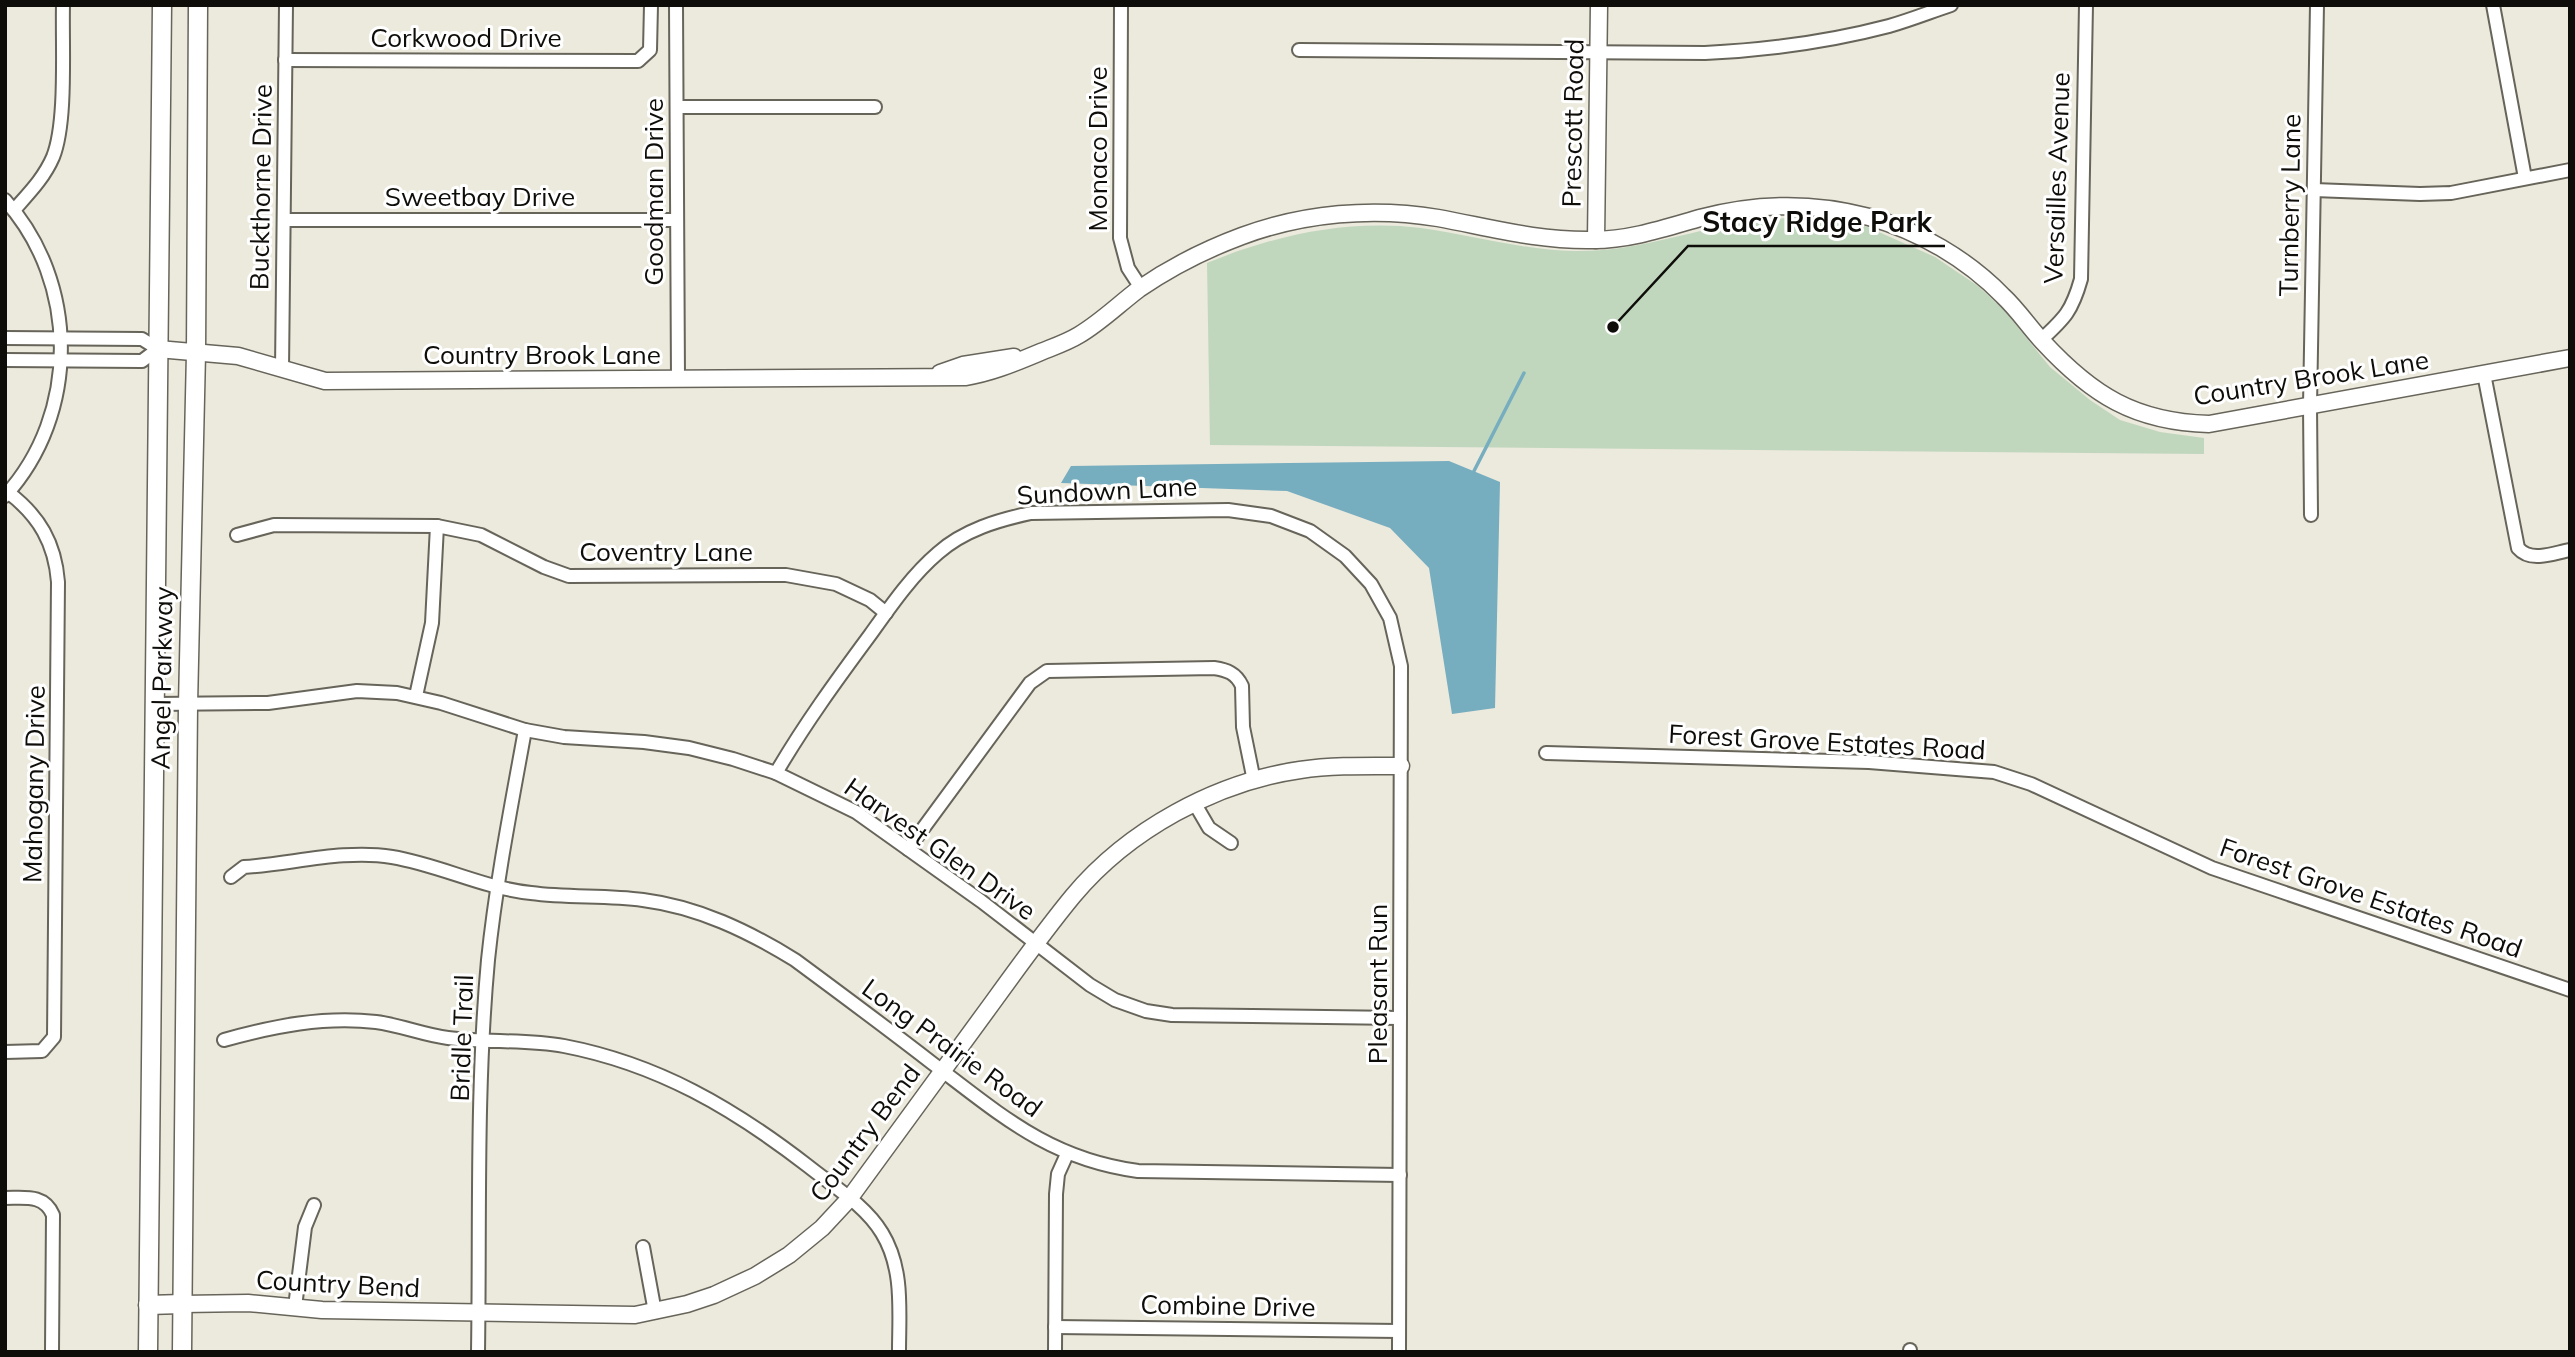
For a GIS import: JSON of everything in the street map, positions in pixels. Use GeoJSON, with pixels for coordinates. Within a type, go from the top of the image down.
{"type":"FeatureCollection","features":[{"type":"Feature","properties":{"kind":"main road","name":"Angel Parkway"},"geometry":{"type":"LineString","coordinates":[[148,1352],[162,5]]}},
{"type":"Feature","properties":{"kind":"main road","name":"Angel Parkway"},"geometry":{"type":"LineString","coordinates":[[182,1352],[188,705],[196,353],[198,5]]}},
{"type":"Feature","properties":{"kind":"main road"},"geometry":{"type":"LineString","coordinates":[[148,1305],[182,1304]]}},
{"type":"Feature","properties":{"kind":"street"},"geometry":{"type":"LineString","coordinates":[[7,494],[30,463],[43,436],[58,391],[62,361],[57,303],[48,269],[30,233],[10,205],[40,181],[53,156],[60,127],[63,5]]}},
{"type":"Feature","properties":{"kind":"street","name":"Buckthorne Drive"},"geometry":{"type":"LineString","coordinates":[[282,369],[286,5]]}},
{"type":"Feature","properties":{"kind":"street","name":"Corkwood Drive"},"geometry":{"type":"LineString","coordinates":[[285,60],[633,62],[646,56],[650,44],[650,5]]}},
{"type":"Feature","properties":{"kind":"street","name":"Goodman Drive"},"geometry":{"type":"LineString","coordinates":[[677,5],[678,378]]}},
{"type":"Feature","properties":{"kind":"street","name":"Monaco Drive"},"geometry":{"type":"LineString","coordinates":[[1121,5],[1120,238],[1128,268],[1141,288]]}},
{"type":"Feature","properties":{"kind":"street","name":"Prescott Road"},"geometry":{"type":"LineString","coordinates":[[1596,240],[1599,5]]}},
{"type":"Feature","properties":{"kind":"street"},"geometry":{"type":"LineString","coordinates":[[1299,50],[1705,53],[1781,47],[1855,34],[1951,5]]}},
{"type":"Feature","properties":{"kind":"street","name":"Versailles Avenue"},"geometry":{"type":"LineString","coordinates":[[2041,340],[2066,317],[2081,279],[2086,5]]}},
{"type":"Feature","properties":{"kind":"street","name":"Turnberry Lane"},"geometry":{"type":"LineString","coordinates":[[2311,515],[2309,406],[2316,5]]}},
{"type":"Feature","properties":{"kind":"street"},"geometry":{"type":"LineString","coordinates":[[2493,5],[2525,178]]}},
{"type":"Feature","properties":{"kind":"street"},"geometry":{"type":"LineString","coordinates":[[677,107],[875,107]]}},
{"type":"Feature","properties":{"kind":"street"},"geometry":{"type":"LineString","coordinates":[[2314,190],[2395,194],[2451,193],[2570,170]]}},
{"type":"Feature","properties":{"kind":"street","name":"Country Brook Lane"},"geometry":{"type":"LineString","coordinates":[[5,338],[142,339],[158,349],[237,356],[326,381],[898,379],[929,376],[963,365],[1037,353],[1080,335],[1141,288],[1170,270],[1241,236],[1287,223],[1332,215],[1399,214],[1437,218],[1509,234],[1596,240],[1651,232],[1701,218],[1757,208],[1815,206],[1845,211],[1902,229],[1955,257],[2002,295],[2041,340],[2084,383],[2102,396],[2132,411],[2164,420],[2209,424],[2570,358]]}},
{"type":"Feature","properties":{"kind":"street","name":"Sweetbay Drive"},"geometry":{"type":"LineString","coordinates":[[284,220],[677,220]]}},
{"type":"Feature","properties":{"kind":"street","name":"Country Brook Lane"},"geometry":{"type":"LineString","coordinates":[[5,360],[142,361],[158,349]]}},
{"type":"Feature","properties":{"kind":"street"},"geometry":{"type":"LineString","coordinates":[[2484,374],[2517,545],[2524,554],[2536,556],[2570,550]]}},
{"type":"Feature","properties":{"kind":"street","name":"Mahogany Drive"},"geometry":{"type":"LineString","coordinates":[[5,1052],[42,1051],[48,1048],[54,1037],[58,582],[54,553],[45,531],[35,516],[7,494]]}},
{"type":"Feature","properties":{"kind":"street","name":"Sundown Lane"},"geometry":{"type":"LineString","coordinates":[[776,774],[798,734],[886,612],[918,573],[939,552],[978,529],[1007,518],[1057,511],[1197,509],[1271,516],[1310,531],[1345,556],[1371,584],[1390,618]]}},
{"type":"Feature","properties":{"kind":"street","name":"Coventry Lane"},"geometry":{"type":"LineString","coordinates":[[237,535],[274,525],[437,526],[481,535],[544,567],[569,576],[786,575],[836,584],[870,600],[886,612]]}},
{"type":"Feature","properties":{"kind":"street"},"geometry":{"type":"LineString","coordinates":[[416,696],[432,623],[437,526]]}},
{"type":"Feature","properties":{"kind":"street","name":"Pleasant Run"},"geometry":{"type":"LineString","coordinates":[[1390,618],[1401,666],[1399,1352]]}},
{"type":"Feature","properties":{"kind":"street"},"geometry":{"type":"LineString","coordinates":[[908,849],[1030,682],[1057,669],[1223,669],[1235,675],[1242,686],[1243,727],[1254,781]]}},
{"type":"Feature","properties":{"kind":"street","name":"Harvest Glen Drive"},"geometry":{"type":"LineString","coordinates":[[155,704],[268,704],[357,691],[416,696],[524,730],[564,737],[690,748],[776,774],[856,812],[1115,1000],[1146,1011],[1172,1015],[1400,1018]]}},
{"type":"Feature","properties":{"kind":"street","name":"Bridle Trail"},"geometry":{"type":"LineString","coordinates":[[478,1352],[483,1040],[496,887],[524,730]]}},
{"type":"Feature","properties":{"kind":"street","name":"Forest Grove Estates Road"},"geometry":{"type":"LineString","coordinates":[[1546,753],[1869,762],[1994,772],[2043,789],[2212,868],[2570,990]]}},
{"type":"Feature","properties":{"kind":"street","name":"Country Bend"},"geometry":{"type":"LineString","coordinates":[[182,1304],[248,1303],[322,1310],[622,1315],[655,1312],[714,1295],[755,1276],[789,1255],[849,1199],[1074,895],[1099,869],[1153,827],[1195,804],[1254,781],[1297,770],[1401,766]]}},
{"type":"Feature","properties":{"kind":"street"},"geometry":{"type":"LineString","coordinates":[[1195,804],[1209,828],[1231,843]]}},
{"type":"Feature","properties":{"kind":"street","name":"Long Prairie Road"},"geometry":{"type":"LineString","coordinates":[[231,877],[244,867],[358,855],[392,857],[496,887],[531,893],[642,900],[710,916],[760,938],[795,960],[1007,1118],[1044,1143],[1067,1154],[1102,1165],[1138,1171],[1400,1175]]}},
{"type":"Feature","properties":{"kind":"street"},"geometry":{"type":"LineString","coordinates":[[225,1040],[275,1027],[342,1020],[375,1022],[446,1038],[563,1046],[620,1059],[675,1080],[721,1105],[792,1154],[870,1217],[882,1233],[894,1259],[898,1278],[899,1352]]}},
{"type":"Feature","properties":{"kind":"street"},"geometry":{"type":"LineString","coordinates":[[1055,1352],[1056,1194],[1058,1174],[1067,1154]]}},
{"type":"Feature","properties":{"kind":"street"},"geometry":{"type":"LineString","coordinates":[[5,1198],[36,1198],[47,1205],[53,1215],[52,1352]]}},
{"type":"Feature","properties":{"kind":"street"},"geometry":{"type":"LineString","coordinates":[[295,1307],[305,1227],[314,1205]]}},
{"type":"Feature","properties":{"kind":"street"},"geometry":{"type":"LineString","coordinates":[[643,1247],[655,1312]]}},
{"type":"Feature","properties":{"kind":"street","name":"Combine Drive"},"geometry":{"type":"LineString","coordinates":[[1055,1327],[1399,1331]]}},
{"type":"Feature","properties":{"kind":"green space"},"geometry":{"type":"Polygon","coordinates":[[[1795,217],[1863,225],[1935,257],[1978,286],[2004,310],[2050,367],[2090,400],[2120,420],[2160,432],[2204,438],[2204,454],[1210,445],[1207,263],[1285,237],[1339,228],[1421,228],[1516,245],[1574,251],[1638,245],[1742,223],[1795,217]]]}},
{"type":"Feature","properties":{"kind":"water"},"geometry":{"type":"Polygon","coordinates":[[[1449,461],[1500,482],[1495,708],[1452,714],[1429,568],[1390,528],[1287,491],[1061,483],[1071,466],[1449,461]]]}},
{"type":"Feature","properties":{"kind":"waterway"},"geometry":{"type":"LineString","coordinates":[[1474,471],[1524,373]]}},
{"type":"Feature","properties":{"kind":"place","name":"Stacy Ridge Park"},"geometry":{"type":"Point","coordinates":[1613,327]}}]}
